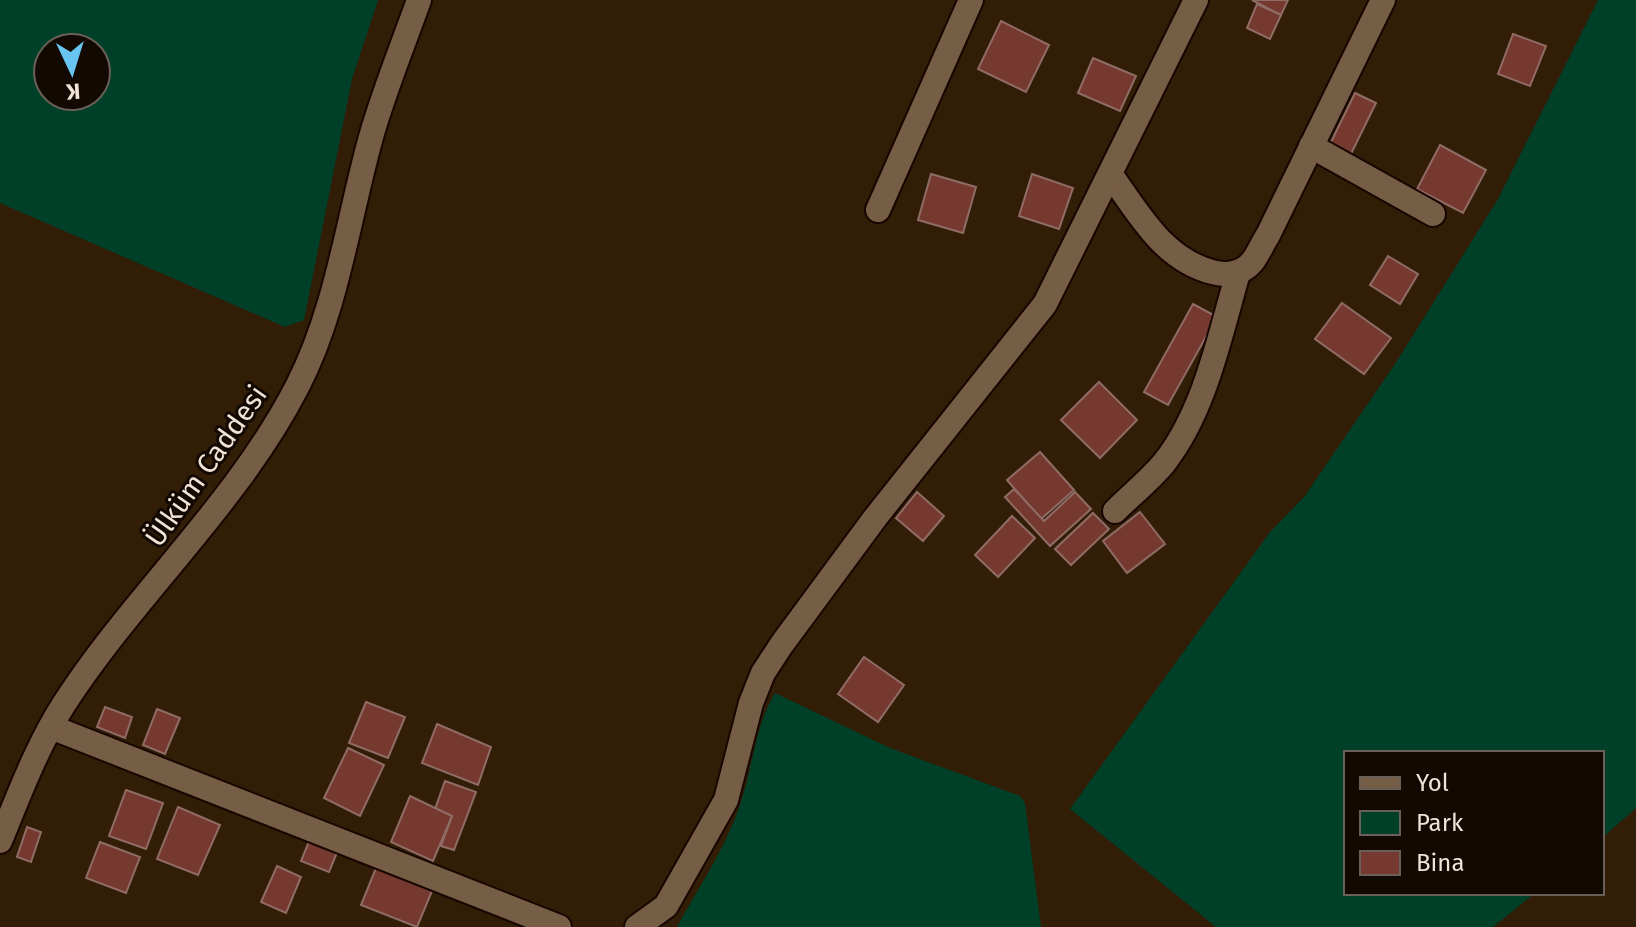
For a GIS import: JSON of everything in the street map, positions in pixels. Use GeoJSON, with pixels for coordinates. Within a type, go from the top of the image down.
{"type":"FeatureCollection","features":[{"type":"Feature","properties":{"kind":"street","name":"Ülküm Caddesi"},"geometry":{"type":"LineString","coordinates":[[0,841],[51,727],[101,655],[221,506],[263,446],[298,385],[320,332],[371,136],[419,0]]}},
{"type":"Feature","properties":{"kind":"street"},"geometry":{"type":"LineString","coordinates":[[878,210],[971,0]]}},
{"type":"Feature","properties":{"kind":"street"},"geometry":{"type":"LineString","coordinates":[[637,927],[666,906],[726,800],[751,703],[763,673],[875,518],[1045,304],[1196,0]]}},
{"type":"Feature","properties":{"kind":"street"},"geometry":{"type":"LineString","coordinates":[[1111,175],[1155,236],[1180,261],[1220,274],[1238,273],[1251,264],[1268,235],[1383,0]]}},
{"type":"Feature","properties":{"kind":"street"},"geometry":{"type":"LineString","coordinates":[[1311,146],[1433,214]]}},
{"type":"Feature","properties":{"kind":"street"},"geometry":{"type":"LineString","coordinates":[[1115,511],[1164,462],[1179,438],[1203,389],[1238,273]]}},
{"type":"Feature","properties":{"kind":"street"},"geometry":{"type":"LineString","coordinates":[[51,727],[559,927]]}},
{"type":"Feature","properties":{"kind":"green space"},"geometry":{"type":"Polygon","coordinates":[[[0,0],[378,0],[352,79],[304,320],[285,327],[0,203],[0,0]]]}},
{"type":"Feature","properties":{"kind":"green space"},"geometry":{"type":"Polygon","coordinates":[[[1598,0],[1636,0],[1636,808],[1604,836],[1604,751],[1344,751],[1344,895],[1533,895],[1493,927],[1216,927],[1070,809],[1270,532],[1304,497],[1397,361],[1498,199],[1598,0]]]}},
{"type":"Feature","properties":{"kind":"green space"},"geometry":{"type":"Polygon","coordinates":[[[775,693],[890,748],[1020,796],[1025,803],[1041,927],[677,927],[734,821],[762,720],[775,693]]]}},
{"type":"Feature","properties":{"kind":"building"},"geometry":{"type":"Polygon","coordinates":[[[1252,0],[1288,0],[1281,15],[1252,0]]]}},
{"type":"Feature","properties":{"kind":"building"},"geometry":{"type":"Polygon","coordinates":[[[1257,4],[1281,15],[1270,39],[1247,28],[1257,4]]]}},
{"type":"Feature","properties":{"kind":"building"},"geometry":{"type":"Polygon","coordinates":[[[1001,21],[1049,45],[1026,92],[978,69],[1001,21]]]}},
{"type":"Feature","properties":{"kind":"building"},"geometry":{"type":"Polygon","coordinates":[[[1513,34],[1546,46],[1530,86],[1498,74],[1513,34]]]}},
{"type":"Feature","properties":{"kind":"building"},"geometry":{"type":"Polygon","coordinates":[[[1093,58],[1136,76],[1120,111],[1078,93],[1093,58]]]}},
{"type":"Feature","properties":{"kind":"building"},"geometry":{"type":"Polygon","coordinates":[[[1355,93],[1376,103],[1350,156],[1329,146],[1355,93]]]}},
{"type":"Feature","properties":{"kind":"building"},"geometry":{"type":"Polygon","coordinates":[[[1440,145],[1486,170],[1463,213],[1417,189],[1440,145]]]}},
{"type":"Feature","properties":{"kind":"building"},"geometry":{"type":"Polygon","coordinates":[[[931,174],[976,187],[963,233],[918,220],[931,174]]]}},
{"type":"Feature","properties":{"kind":"building"},"geometry":{"type":"Polygon","coordinates":[[[1032,174],[1073,188],[1059,229],[1019,216],[1032,174]]]}},
{"type":"Feature","properties":{"kind":"building"},"geometry":{"type":"Polygon","coordinates":[[[1388,256],[1418,274],[1400,304],[1370,285],[1388,256]]]}},
{"type":"Feature","properties":{"kind":"building"},"geometry":{"type":"Polygon","coordinates":[[[1342,303],[1391,338],[1364,374],[1315,339],[1342,303]]]}},
{"type":"Feature","properties":{"kind":"building"},"geometry":{"type":"Polygon","coordinates":[[[1193,304],[1217,317],[1168,405],[1144,392],[1193,304]]]}},
{"type":"Feature","properties":{"kind":"building"},"geometry":{"type":"Polygon","coordinates":[[[1099,382],[1137,420],[1100,458],[1061,420],[1099,382]]]}},
{"type":"Feature","properties":{"kind":"building"},"geometry":{"type":"Polygon","coordinates":[[[1040,452],[1074,490],[1041,519],[1007,480],[1040,452]]]}},
{"type":"Feature","properties":{"kind":"building"},"geometry":{"type":"Polygon","coordinates":[[[1014,489],[1044,521],[1075,492],[1091,509],[1050,546],[1005,497],[1014,489]]]}},
{"type":"Feature","properties":{"kind":"building"},"geometry":{"type":"Polygon","coordinates":[[[917,492],[944,516],[923,541],[896,518],[917,492]]]}},
{"type":"Feature","properties":{"kind":"building"},"geometry":{"type":"Polygon","coordinates":[[[1140,512],[1165,544],[1127,573],[1103,541],[1140,512]]]}},
{"type":"Feature","properties":{"kind":"building"},"geometry":{"type":"Polygon","coordinates":[[[1093,513],[1109,529],[1071,565],[1055,549],[1093,513]]]}},
{"type":"Feature","properties":{"kind":"building"},"geometry":{"type":"Polygon","coordinates":[[[1012,516],[1035,538],[998,577],[975,555],[1012,516]]]}},
{"type":"Feature","properties":{"kind":"building"},"geometry":{"type":"Polygon","coordinates":[[[864,657],[904,685],[878,722],[838,694],[864,657]]]}},
{"type":"Feature","properties":{"kind":"building"},"geometry":{"type":"Polygon","coordinates":[[[366,702],[405,717],[388,758],[349,743],[366,702]]]}},
{"type":"Feature","properties":{"kind":"building"},"geometry":{"type":"Polygon","coordinates":[[[105,707],[132,717],[125,738],[97,727],[105,707]]]}},
{"type":"Feature","properties":{"kind":"building"},"geometry":{"type":"Polygon","coordinates":[[[157,709],[180,718],[165,754],[143,745],[157,709]]]}},
{"type":"Feature","properties":{"kind":"building"},"geometry":{"type":"Polygon","coordinates":[[[437,724],[491,747],[478,785],[422,763],[437,724]]]}},
{"type":"Feature","properties":{"kind":"building"},"geometry":{"type":"Polygon","coordinates":[[[348,748],[384,765],[360,816],[324,798],[348,748]]]}},
{"type":"Feature","properties":{"kind":"building"},"geometry":{"type":"Polygon","coordinates":[[[445,781],[476,792],[454,850],[441,846],[452,816],[435,809],[445,781]]]}},
{"type":"Feature","properties":{"kind":"building"},"geometry":{"type":"Polygon","coordinates":[[[126,790],[163,803],[146,849],[109,836],[126,790]]]}},
{"type":"Feature","properties":{"kind":"building"},"geometry":{"type":"Polygon","coordinates":[[[410,796],[452,816],[433,861],[391,842],[410,796]]]}},
{"type":"Feature","properties":{"kind":"building"},"geometry":{"type":"Polygon","coordinates":[[[178,807],[220,825],[198,875],[157,859],[178,807]]]}},
{"type":"Feature","properties":{"kind":"building"},"geometry":{"type":"Polygon","coordinates":[[[27,827],[41,832],[31,862],[17,857],[27,827]]]}},
{"type":"Feature","properties":{"kind":"building"},"geometry":{"type":"Polygon","coordinates":[[[310,839],[338,850],[329,872],[301,861],[310,839]]]}},
{"type":"Feature","properties":{"kind":"building"},"geometry":{"type":"Polygon","coordinates":[[[100,842],[140,857],[126,893],[86,878],[100,842]]]}},
{"type":"Feature","properties":{"kind":"building"},"geometry":{"type":"Polygon","coordinates":[[[277,866],[301,877],[286,913],[261,902],[277,866]]]}},
{"type":"Feature","properties":{"kind":"building"},"geometry":{"type":"Polygon","coordinates":[[[376,868],[432,891],[417,927],[361,905],[376,868]]]}}]}
